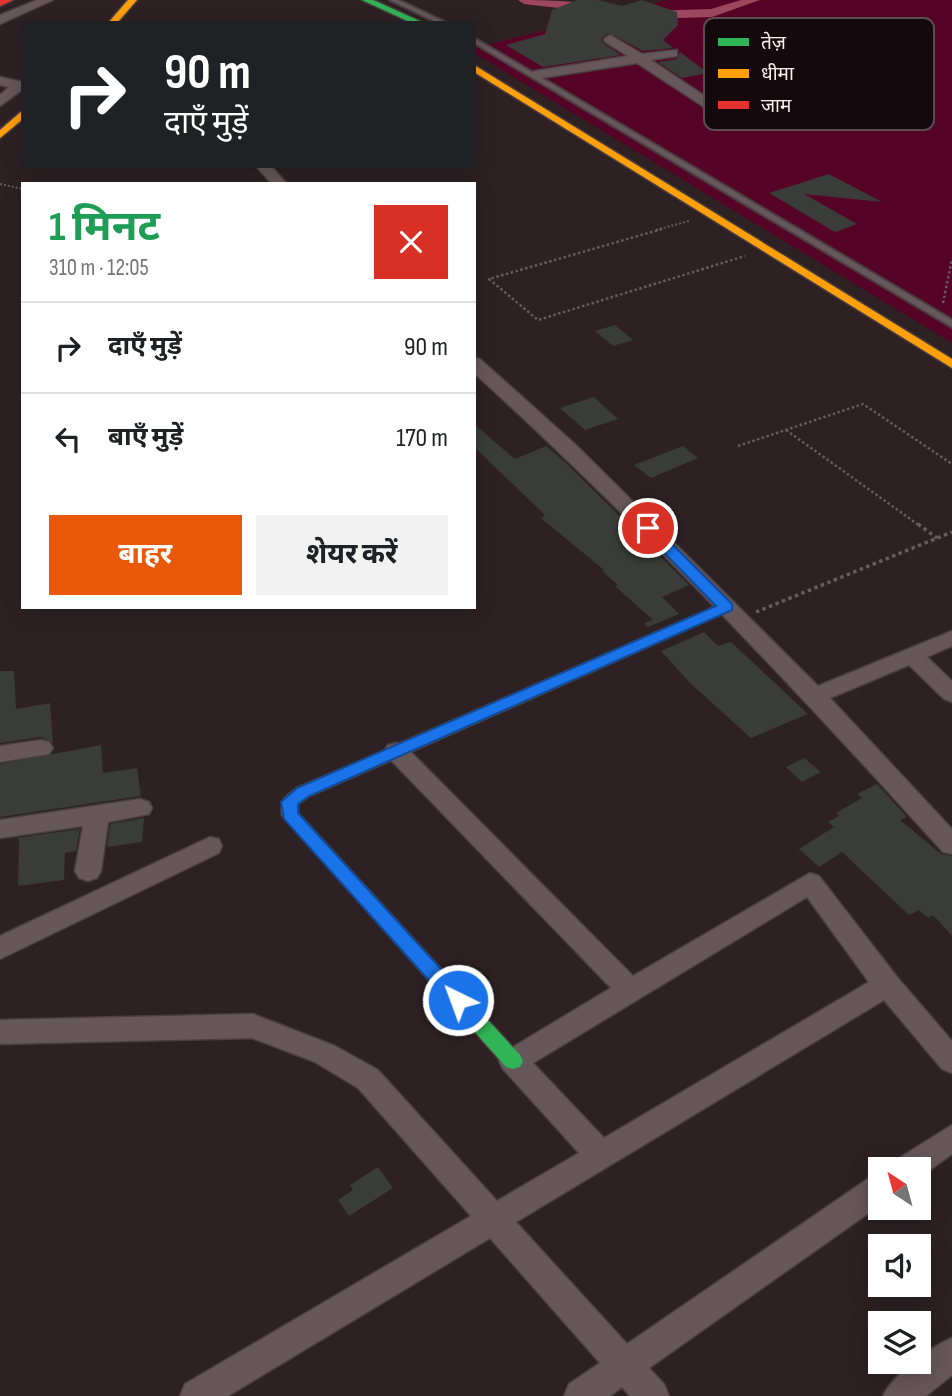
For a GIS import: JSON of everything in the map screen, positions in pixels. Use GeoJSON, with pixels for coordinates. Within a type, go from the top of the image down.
{"type":"FeatureCollection","features":[{"type":"Feature","properties":{"kind":"main road"},"geometry":{"type":"LineString","coordinates":[[0,3],[9,0]]}},
{"type":"Feature","properties":{"kind":"main road"},"geometry":{"type":"LineString","coordinates":[[133,21],[152,0]]}},
{"type":"Feature","properties":{"kind":"main road"},"geometry":{"type":"LineString","coordinates":[[345,0],[393,21]]}},
{"type":"Feature","properties":{"kind":"main road"},"geometry":{"type":"LineString","coordinates":[[366,0],[415,21]]}},
{"type":"Feature","properties":{"kind":"main road"},"geometry":{"type":"LineString","coordinates":[[114,21],[129,1]]}},
{"type":"Feature","properties":{"kind":"main road"},"geometry":{"type":"LineString","coordinates":[[476,54],[952,343]]}},
{"type":"Feature","properties":{"kind":"main road"},"geometry":{"type":"LineString","coordinates":[[476,69],[952,364]]}},
{"type":"Feature","properties":{"kind":"main road"},"geometry":{"type":"LineString","coordinates":[[4,142],[21,116]]}},
{"type":"Feature","properties":{"kind":"main road"},"geometry":{"type":"LineString","coordinates":[[4,142],[21,135]]}},
{"type":"Feature","properties":{"kind":"main road"},"geometry":{"type":"LineString","coordinates":[[513,1062],[290,815],[289,802],[303,792],[396,751],[733,613]]}},
{"type":"Feature","properties":{"kind":"street"},"geometry":{"type":"LineString","coordinates":[[0,20],[47,0]]}},
{"type":"Feature","properties":{"kind":"street"},"geometry":{"type":"LineString","coordinates":[[610,39],[704,101]]}},
{"type":"Feature","properties":{"kind":"street"},"geometry":{"type":"LineString","coordinates":[[535,75],[672,53]]}},
{"type":"Feature","properties":{"kind":"street"},"geometry":{"type":"LineString","coordinates":[[0,81],[21,85]]}},
{"type":"Feature","properties":{"kind":"street"},"geometry":{"type":"LineString","coordinates":[[0,102],[21,85]]}},
{"type":"Feature","properties":{"kind":"street"},"geometry":{"type":"LineString","coordinates":[[265,168],[278,182]]}},
{"type":"Feature","properties":{"kind":"street"},"geometry":{"type":"LineString","coordinates":[[476,365],[569,449],[733,613],[815,696],[952,845]]}},
{"type":"Feature","properties":{"kind":"street"},"geometry":{"type":"LineString","coordinates":[[815,696],[952,638]]}},
{"type":"Feature","properties":{"kind":"street"},"geometry":{"type":"LineString","coordinates":[[912,655],[952,694]]}},
{"type":"Feature","properties":{"kind":"street"},"geometry":{"type":"LineString","coordinates":[[0,754],[41,748]]}},
{"type":"Feature","properties":{"kind":"street"},"geometry":{"type":"LineString","coordinates":[[396,751],[631,991]]}},
{"type":"Feature","properties":{"kind":"street"},"geometry":{"type":"LineString","coordinates":[[0,838],[0,829],[141,807]]}},
{"type":"Feature","properties":{"kind":"street"},"geometry":{"type":"LineString","coordinates":[[88,871],[97,814]]}},
{"type":"Feature","properties":{"kind":"street"},"geometry":{"type":"LineString","coordinates":[[0,948],[210,846]]}},
{"type":"Feature","properties":{"kind":"street"},"geometry":{"type":"LineString","coordinates":[[601,1156],[513,1062],[810,883],[887,985],[952,1061]]}},
{"type":"Feature","properties":{"kind":"street"},"geometry":{"type":"LineString","coordinates":[[197,1396],[887,985]]}},
{"type":"Feature","properties":{"kind":"street"},"geometry":{"type":"LineString","coordinates":[[0,1032],[253,1026],[325,1054],[368,1079],[652,1396]]}},
{"type":"Feature","properties":{"kind":"street"},"geometry":{"type":"LineString","coordinates":[[925,1157],[952,1138]]}},
{"type":"Feature","properties":{"kind":"street"},"geometry":{"type":"LineString","coordinates":[[581,1396],[868,1196]]}},
{"type":"Feature","properties":{"kind":"street"},"geometry":{"type":"LineString","coordinates":[[900,1396],[952,1354]]}},
{"type":"Feature","properties":{"kind":"lane"},"geometry":{"type":"LineString","coordinates":[[393,0],[440,21]]}},
{"type":"Feature","properties":{"kind":"lane"},"geometry":{"type":"LineString","coordinates":[[476,41],[952,324]]}},
{"type":"Feature","properties":{"kind":"path"},"geometry":{"type":"LineString","coordinates":[[0,184],[21,189]]}},
{"type":"Feature","properties":{"kind":"path"},"geometry":{"type":"LineString","coordinates":[[711,214],[489,279],[538,320],[768,249]]}},
{"type":"Feature","properties":{"kind":"path"},"geometry":{"type":"LineString","coordinates":[[940,317],[952,259]]}},
{"type":"Feature","properties":{"kind":"path"},"geometry":{"type":"LineString","coordinates":[[738,446],[863,404],[952,464]]}},
{"type":"Feature","properties":{"kind":"path"},"geometry":{"type":"LineString","coordinates":[[786,430],[937,538]]}},
{"type":"Feature","properties":{"kind":"path"},"geometry":{"type":"LineString","coordinates":[[733,613],[952,532]]}},
{"type":"Feature","properties":{"kind":"shaded area"},"geometry":{"type":"Polygon","coordinates":[[[666,0],[952,0],[952,343],[476,54],[476,48],[666,0]]]}},
{"type":"Feature","properties":{"kind":"building"},"geometry":{"type":"Polygon","coordinates":[[[577,0],[598,0],[622,6],[642,0],[677,12],[678,25],[663,40],[673,48],[643,51],[609,33],[602,38],[603,43],[621,55],[543,67],[506,45],[545,34],[552,10],[577,0]]]}},
{"type":"Feature","properties":{"kind":"building"},"geometry":{"type":"Polygon","coordinates":[[[680,52],[704,70],[704,74],[682,78],[658,62],[677,59],[680,52]]]}},
{"type":"Feature","properties":{"kind":"building"},"geometry":{"type":"Polygon","coordinates":[[[829,174],[882,202],[804,194],[857,224],[835,232],[769,193],[829,174]]]}},
{"type":"Feature","properties":{"kind":"building"},"geometry":{"type":"Polygon","coordinates":[[[615,325],[633,340],[613,346],[595,331],[615,325]]]}},
{"type":"Feature","properties":{"kind":"building"},"geometry":{"type":"Polygon","coordinates":[[[594,397],[618,419],[585,430],[560,408],[594,397]]]}},
{"type":"Feature","properties":{"kind":"building"},"geometry":{"type":"Polygon","coordinates":[[[476,426],[515,459],[546,446],[565,462],[689,585],[662,597],[679,614],[648,627],[644,623],[653,620],[615,586],[618,585],[602,571],[604,570],[541,518],[545,516],[476,449],[476,426]]]}},
{"type":"Feature","properties":{"kind":"building"},"geometry":{"type":"Polygon","coordinates":[[[683,446],[698,458],[651,478],[634,465],[683,446]]]}},
{"type":"Feature","properties":{"kind":"building"},"geometry":{"type":"Polygon","coordinates":[[[704,632],[718,646],[731,642],[808,714],[751,738],[691,684],[661,651],[704,632]]]}},
{"type":"Feature","properties":{"kind":"building"},"geometry":{"type":"Polygon","coordinates":[[[0,671],[14,671],[16,709],[50,703],[53,743],[41,737],[0,743],[0,671]]]}},
{"type":"Feature","properties":{"kind":"building"},"geometry":{"type":"Polygon","coordinates":[[[101,745],[103,773],[137,768],[141,796],[0,817],[0,764],[101,745]]]}},
{"type":"Feature","properties":{"kind":"building"},"geometry":{"type":"Polygon","coordinates":[[[804,758],[821,772],[802,782],[786,767],[804,758]]]}},
{"type":"Feature","properties":{"kind":"building"},"geometry":{"type":"Polygon","coordinates":[[[877,784],[907,817],[900,820],[941,854],[952,856],[952,936],[933,915],[928,918],[919,910],[909,915],[842,852],[819,867],[799,849],[834,827],[828,822],[839,816],[836,813],[862,798],[857,794],[877,784]]]}},
{"type":"Feature","properties":{"kind":"building"},"geometry":{"type":"Polygon","coordinates":[[[144,818],[142,842],[107,847],[110,824],[144,818]]]}},
{"type":"Feature","properties":{"kind":"building"},"geometry":{"type":"Polygon","coordinates":[[[80,829],[76,851],[65,853],[64,880],[18,886],[19,840],[16,838],[80,829]]]}},
{"type":"Feature","properties":{"kind":"building"},"geometry":{"type":"Polygon","coordinates":[[[378,1167],[393,1188],[349,1216],[338,1200],[353,1190],[350,1185],[378,1167]]]}},
{"type":"Feature","properties":{"kind":"waterway"},"geometry":{"type":"LineString","coordinates":[[524,0],[593,8]]}},
{"type":"Feature","properties":{"kind":"waterway"},"geometry":{"type":"LineString","coordinates":[[647,15],[712,13],[754,0]]}},
{"type":"Feature","properties":{"kind":"traffic: fast"},"geometry":{"type":"LineString","coordinates":[[366,0],[415,21]]}},
{"type":"Feature","properties":{"kind":"traffic: fast"},"geometry":{"type":"LineString","coordinates":[[400,750],[303,792],[289,802],[290,815],[513,1061]]}},
{"type":"Feature","properties":{"kind":"traffic: slow"},"geometry":{"type":"LineString","coordinates":[[114,21],[133,0]]}},
{"type":"Feature","properties":{"kind":"traffic: slow"},"geometry":{"type":"LineString","coordinates":[[476,69],[952,364]]}},
{"type":"Feature","properties":{"kind":"traffic: slow"},"geometry":{"type":"LineString","coordinates":[[0,135],[21,115]]}},
{"type":"Feature","properties":{"kind":"traffic: slow"},"geometry":{"type":"LineString","coordinates":[[400,750],[726,607]]}},
{"type":"Feature","properties":{"kind":"traffic: jam"},"geometry":{"type":"LineString","coordinates":[[0,3],[9,0]]}},
{"type":"Feature","properties":{"kind":"route"},"geometry":{"type":"LineString","coordinates":[[458,1000],[290,815],[289,802],[303,792],[726,607],[648,528]]}}]}
